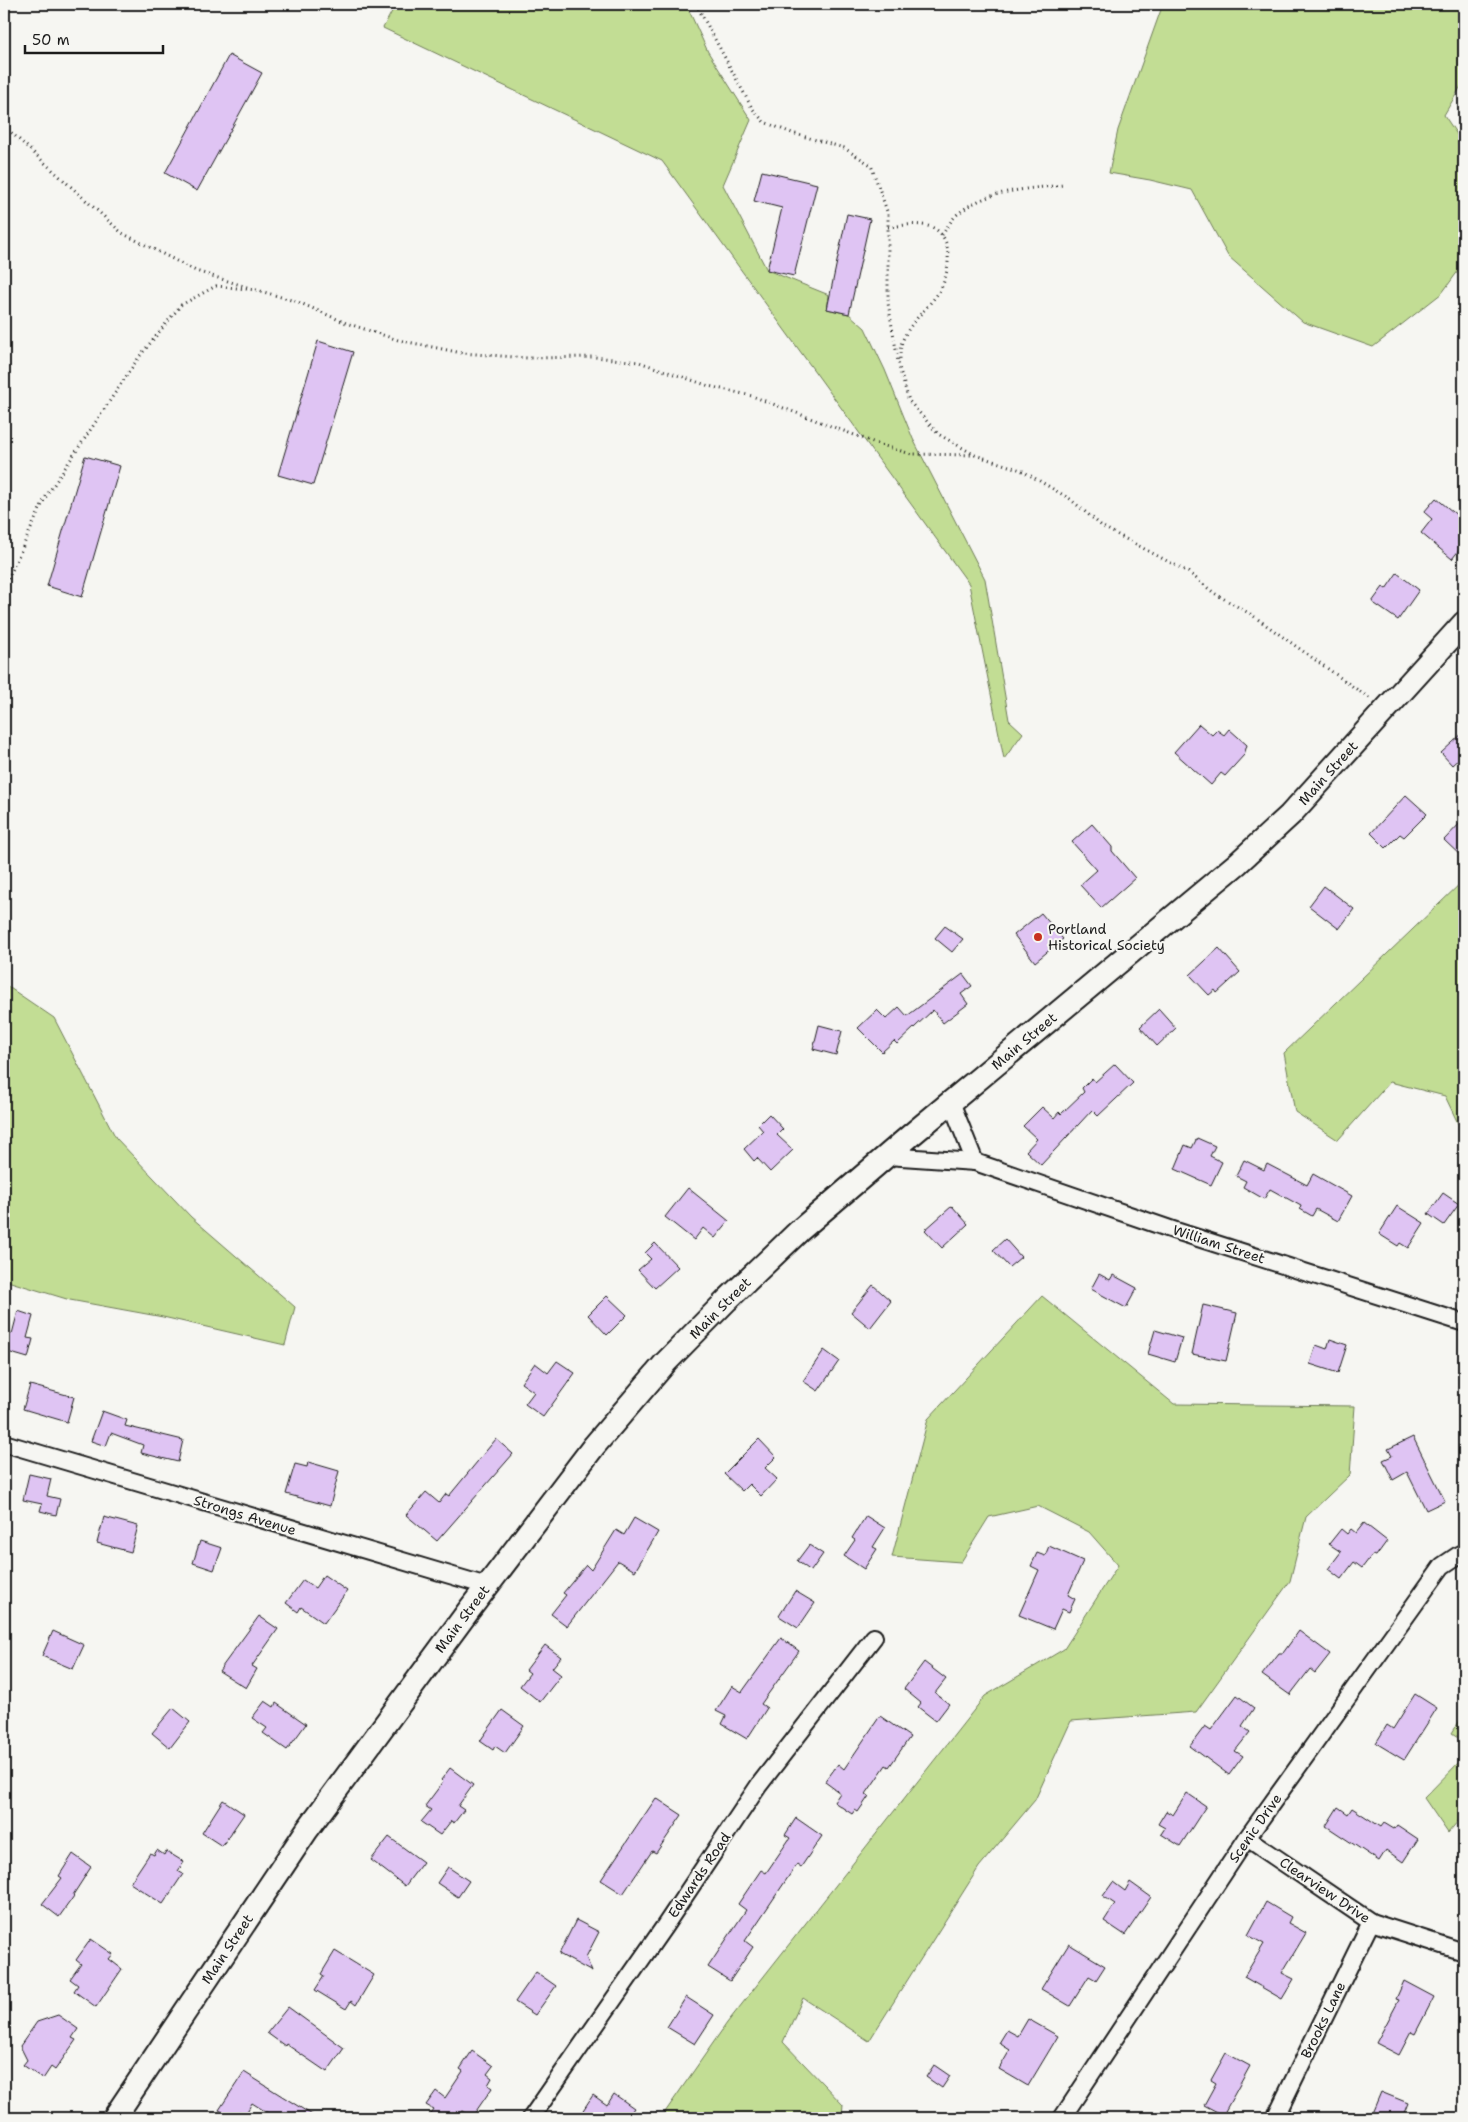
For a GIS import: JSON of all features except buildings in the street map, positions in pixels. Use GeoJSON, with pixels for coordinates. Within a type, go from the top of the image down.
{"type":"FeatureCollection","features":[{"type":"Feature","properties":{"kind":"main road","name":"Main Street"},"geometry":{"type":"LineString","coordinates":[[114,2118],[307,1830],[487,1586],[594,1446],[666,1362],[726,1300],[792,1238],[951,1102],[1238,863],[1290,815],[1464,623]]}},
{"type":"Feature","properties":{"kind":"street"},"geometry":{"type":"LineString","coordinates":[[951,1102],[975,1162]]}},
{"type":"Feature","properties":{"kind":"street","name":"William Street"},"geometry":{"type":"LineString","coordinates":[[887,1156],[975,1162],[1186,1234],[1464,1323]]}},
{"type":"Feature","properties":{"kind":"street","name":"Strongs Avenue"},"geometry":{"type":"LineString","coordinates":[[4,1443],[487,1586]]}},
{"type":"Feature","properties":{"kind":"street","name":"Scenic Drive"},"geometry":{"type":"LineString","coordinates":[[1062,2118],[1246,1838],[1442,1566],[1460,1554],[1464,1554]]}},
{"type":"Feature","properties":{"kind":"street","name":"Edwards Road"},"geometry":{"type":"LineString","coordinates":[[531,2118],[664,1927],[759,1785],[874,1637]]}},
{"type":"Feature","properties":{"kind":"street","name":"Clearview Drive"},"geometry":{"type":"LineString","coordinates":[[1246,1838],[1371,1922],[1464,1952]]}},
{"type":"Feature","properties":{"kind":"street","name":"Brooks Lane"},"geometry":{"type":"LineString","coordinates":[[1275,2118],[1371,1922]]}},
{"type":"Feature","properties":{"kind":"path"},"geometry":{"type":"LineString","coordinates":[[696,4],[752,108],[764,122],[792,133],[844,148],[871,165],[888,214],[888,303],[899,367],[909,401],[938,434],[975,455],[1021,470],[1070,500],[1103,527],[1188,572],[1214,593],[1252,615],[1385,710]]}},
{"type":"Feature","properties":{"kind":"path"},"geometry":{"type":"LineString","coordinates":[[4,126],[122,234],[196,271],[298,302],[346,323],[398,340],[462,353],[528,358],[595,357],[639,362],[709,386],[752,396],[878,444],[911,454],[975,455]]}},
{"type":"Feature","properties":{"kind":"path"},"geometry":{"type":"LineString","coordinates":[[942,235],[958,214],[978,200],[1021,190],[1063,186]]}},
{"type":"Feature","properties":{"kind":"path"},"geometry":{"type":"LineString","coordinates":[[888,227],[921,225],[931,227],[942,235],[947,248],[948,270],[940,290],[912,324],[901,343],[899,367]]}},
{"type":"Feature","properties":{"kind":"path"},"geometry":{"type":"LineString","coordinates":[[4,588],[45,498],[139,357],[181,305],[216,286],[257,290]]}},
{"type":"Feature","properties":{"kind":"green space"},"geometry":{"type":"Polygon","coordinates":[[[396,4],[686,4],[708,52],[751,120],[723,185],[767,270],[829,295],[827,309],[849,314],[865,328],[885,370],[913,439],[985,579],[1009,720],[1023,733],[1004,759],[969,584],[662,161],[383,28],[396,4]]]}},
{"type":"Feature","properties":{"kind":"green space"},"geometry":{"type":"Polygon","coordinates":[[[1163,4],[1464,4],[1464,81],[1444,115],[1464,145],[1464,263],[1442,293],[1373,347],[1303,322],[1228,256],[1192,190],[1109,173],[1118,130],[1163,4]]]}},
{"type":"Feature","properties":{"kind":"green space"},"geometry":{"type":"Polygon","coordinates":[[[1464,880],[1464,1136],[1445,1096],[1390,1082],[1338,1140],[1295,1112],[1284,1053],[1464,880]]]}},
{"type":"Feature","properties":{"kind":"green space"},"geometry":{"type":"Polygon","coordinates":[[[4,984],[54,1018],[116,1138],[191,1217],[295,1307],[285,1345],[163,1317],[70,1300],[4,1280],[4,984]]]}},
{"type":"Feature","properties":{"kind":"green space"},"geometry":{"type":"Polygon","coordinates":[[[1042,1296],[1174,1404],[1355,1406],[1350,1475],[1306,1517],[1290,1581],[1196,1712],[1071,1721],[1035,1800],[979,1867],[869,2041],[803,1998],[783,2042],[843,2105],[842,2118],[661,2118],[727,2023],[985,1696],[1064,1649],[1118,1565],[1089,1532],[1038,1506],[989,1517],[961,1562],[892,1557],[928,1419],[1042,1296]]]}},
{"type":"Feature","properties":{"kind":"green space"},"geometry":{"type":"Polygon","coordinates":[[[1464,1714],[1464,1741],[1452,1733],[1464,1714]]]}},
{"type":"Feature","properties":{"kind":"green space"},"geometry":{"type":"Polygon","coordinates":[[[1464,1757],[1464,1814],[1448,1833],[1424,1798],[1464,1757]]]}},
{"type":"Feature","properties":{"kind":"place","name":"Portland Historical Society"},"geometry":{"type":"Point","coordinates":[1038,937]}}]}
